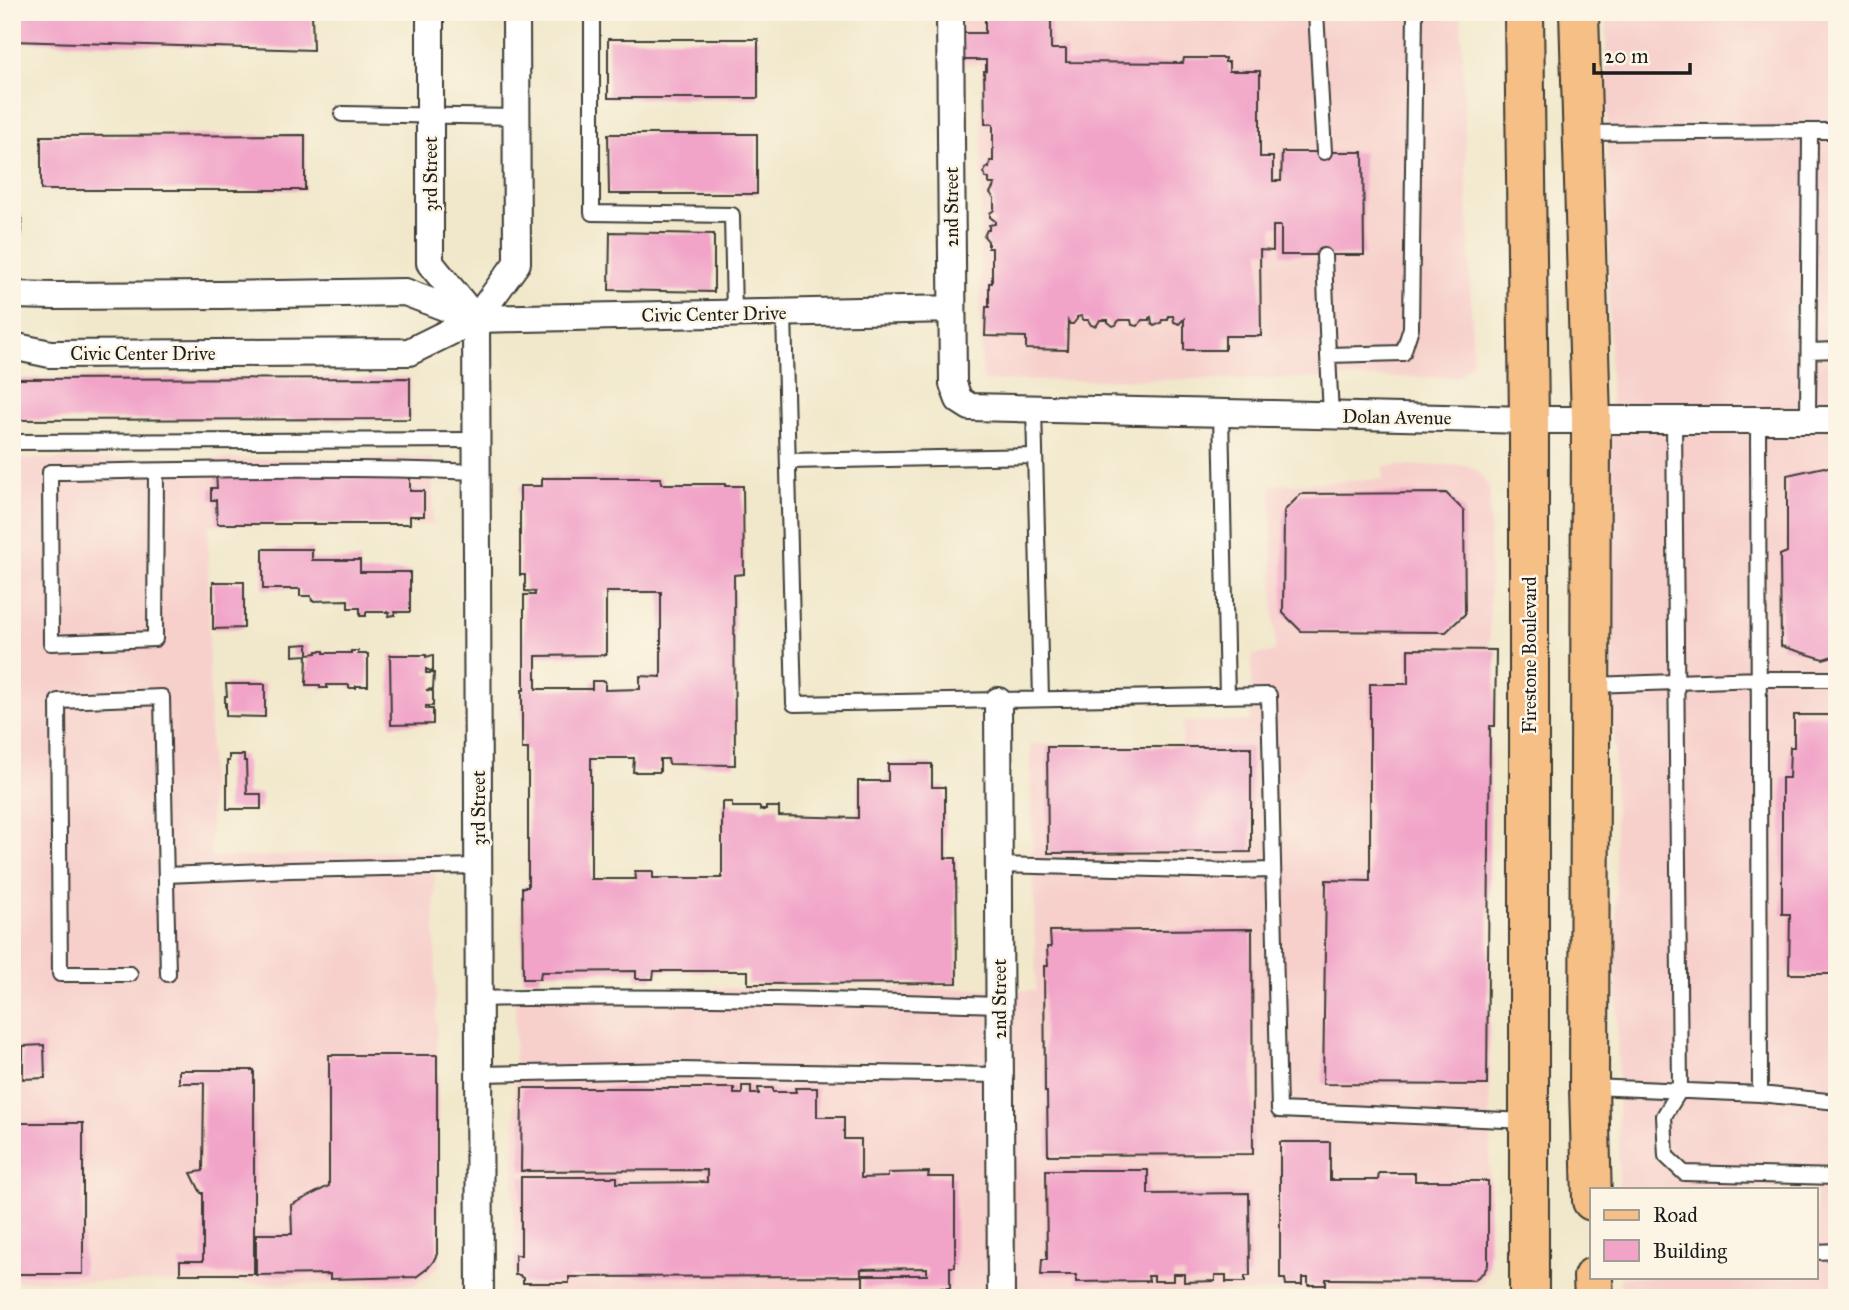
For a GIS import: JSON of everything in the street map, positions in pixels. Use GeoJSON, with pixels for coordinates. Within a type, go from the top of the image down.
{"type":"FeatureCollection","features":[{"type":"Feature","properties":{"kind":"main road","name":"Firestone Boulevard"},"geometry":{"type":"LineString","coordinates":[[1524,12],[1530,420],[1529,1298]]}},
{"type":"Feature","properties":{"kind":"main road"},"geometry":{"type":"LineString","coordinates":[[1578,12],[1591,419],[1589,1087],[1592,1188]]}},
{"type":"Feature","properties":{"kind":"main road"},"geometry":{"type":"LineString","coordinates":[[1593,1278],[1594,1298]]}},
{"type":"Feature","properties":{"kind":"street","name":"3rd Street"},"geometry":{"type":"LineString","coordinates":[[430,12],[430,263],[476,319],[480,1298]]}},
{"type":"Feature","properties":{"kind":"street"},"geometry":{"type":"LineString","coordinates":[[476,319],[517,263],[516,12]]}},
{"type":"Feature","properties":{"kind":"street","name":"2nd Street"},"geometry":{"type":"LineString","coordinates":[[950,12],[953,384],[959,400]]}},
{"type":"Feature","properties":{"kind":"street","name":"Civic Center Drive"},"geometry":{"type":"LineString","coordinates":[[12,295],[193,296],[405,292],[476,319],[952,309]]}},
{"type":"Feature","properties":{"kind":"street","name":"Civic Center Drive"},"geometry":{"type":"LineString","coordinates":[[12,346],[50,354],[409,352],[476,319]]}},
{"type":"Feature","properties":{"kind":"street","name":"Dolan Avenue"},"geometry":{"type":"LineString","coordinates":[[959,400],[970,407],[1221,413],[1530,420],[1837,420]]}},
{"type":"Feature","properties":{"kind":"street","name":"2nd Street"},"geometry":{"type":"LineString","coordinates":[[998,701],[1001,1298]]}},
{"type":"Feature","properties":{"kind":"lane"},"geometry":{"type":"LineString","coordinates":[[592,12],[592,214],[732,215],[734,314]]}},
{"type":"Feature","properties":{"kind":"lane"},"geometry":{"type":"LineString","coordinates":[[1316,12],[1324,152]]}},
{"type":"Feature","properties":{"kind":"lane"},"geometry":{"type":"LineString","coordinates":[[1328,355],[1403,353],[1411,328],[1415,12]]}},
{"type":"Feature","properties":{"kind":"lane"},"geometry":{"type":"LineString","coordinates":[[342,114],[517,117]]}},
{"type":"Feature","properties":{"kind":"lane"},"geometry":{"type":"LineString","coordinates":[[1808,420],[1810,131]]}},
{"type":"Feature","properties":{"kind":"lane"},"geometry":{"type":"LineString","coordinates":[[1582,133],[1837,131]]}},
{"type":"Feature","properties":{"kind":"lane"},"geometry":{"type":"LineString","coordinates":[[12,245],[14,221]]}},
{"type":"Feature","properties":{"kind":"lane"},"geometry":{"type":"LineString","coordinates":[[1324,256],[1332,415]]}},
{"type":"Feature","properties":{"kind":"lane"},"geometry":{"type":"LineString","coordinates":[[784,313],[794,704],[1269,695],[1279,1110],[1528,1121]]}},
{"type":"Feature","properties":{"kind":"lane"},"geometry":{"type":"LineString","coordinates":[[1808,351],[1837,350]]}},
{"type":"Feature","properties":{"kind":"lane"},"geometry":{"type":"LineString","coordinates":[[1034,408],[1041,699]]}},
{"type":"Feature","properties":{"kind":"lane"},"geometry":{"type":"LineString","coordinates":[[1221,413],[1227,696]]}},
{"type":"Feature","properties":{"kind":"lane"},"geometry":{"type":"LineString","coordinates":[[1674,419],[1680,1090],[1664,1116],[1666,1156],[1684,1173],[1837,1177]]}},
{"type":"Feature","properties":{"kind":"lane"},"geometry":{"type":"LineString","coordinates":[[1758,419],[1760,1094]]}},
{"type":"Feature","properties":{"kind":"lane"},"geometry":{"type":"LineString","coordinates":[[14,442],[476,440]]}},
{"type":"Feature","properties":{"kind":"lane"},"geometry":{"type":"LineString","coordinates":[[789,461],[1035,456]]}},
{"type":"Feature","properties":{"kind":"lane"},"geometry":{"type":"LineString","coordinates":[[156,471],[155,639],[51,643],[50,472],[156,471],[385,469],[476,471]]}},
{"type":"Feature","properties":{"kind":"lane"},"geometry":{"type":"LineString","coordinates":[[1590,685],[1837,679]]}},
{"type":"Feature","properties":{"kind":"lane"},"geometry":{"type":"LineString","coordinates":[[130,974],[60,974],[58,701],[162,697],[168,974]]}},
{"type":"Feature","properties":{"kind":"lane"},"geometry":{"type":"LineString","coordinates":[[999,865],[1273,870]]}},
{"type":"Feature","properties":{"kind":"lane"},"geometry":{"type":"LineString","coordinates":[[166,875],[478,866]]}},
{"type":"Feature","properties":{"kind":"lane"},"geometry":{"type":"LineString","coordinates":[[478,999],[642,998],[999,1005]]}},
{"type":"Feature","properties":{"kind":"lane"},"geometry":{"type":"LineString","coordinates":[[478,1074],[679,1070],[1000,1075]]}},
{"type":"Feature","properties":{"kind":"lane"},"geometry":{"type":"LineString","coordinates":[[1589,1087],[1760,1094],[1837,1102]]}},
{"type":"Feature","properties":{"kind":"lane"},"geometry":{"type":"LineString","coordinates":[[1818,1252],[1837,1251]]}},
{"type":"Feature","properties":{"kind":"shaded area"},"geometry":{"type":"Polygon","coordinates":[[[963,12],[1461,12],[1473,361],[1458,377],[983,381],[980,332],[982,65],[957,65],[963,12]]]}},
{"type":"Feature","properties":{"kind":"shaded area"},"geometry":{"type":"Polygon","coordinates":[[[1606,12],[1837,12],[1837,1298],[1620,1298],[1620,1278],[1818,1278],[1818,1188],[1619,1188],[1606,12]]]}},
{"type":"Feature","properties":{"kind":"shaded area"},"geometry":{"type":"Polygon","coordinates":[[[433,458],[433,525],[208,525],[211,858],[434,849],[440,1264],[428,1277],[414,1285],[12,1281],[12,459],[433,458]]]}},
{"type":"Feature","properties":{"kind":"shaded area"},"geometry":{"type":"Polygon","coordinates":[[[1467,465],[1479,472],[1490,489],[1490,1271],[1482,1282],[1472,1288],[1060,1295],[539,1298],[527,1292],[514,1280],[515,988],[959,988],[1036,991],[1030,744],[1182,745],[1183,722],[1250,721],[1252,655],[1275,652],[1271,485],[1383,479],[1383,466],[1467,465]]]}},
{"type":"Feature","properties":{"kind":"building"},"geometry":{"type":"Polygon","coordinates":[[[12,12],[312,12],[313,50],[12,41],[12,12]]]}},
{"type":"Feature","properties":{"kind":"building"},"geometry":{"type":"Polygon","coordinates":[[[985,12],[1051,12],[1051,49],[1066,49],[1066,62],[1183,63],[1184,58],[1225,58],[1225,62],[1229,62],[1229,71],[1260,71],[1260,157],[1273,157],[1273,181],[1281,181],[1282,152],[1363,152],[1364,255],[1281,255],[1281,226],[1273,226],[1273,251],[1260,250],[1261,336],[1225,336],[1225,350],[1184,350],[1184,319],[1179,324],[1174,322],[1173,316],[1168,316],[1168,320],[1162,320],[1154,326],[1151,317],[1149,320],[1142,320],[1138,326],[1132,325],[1131,320],[1119,320],[1113,326],[1108,320],[1100,320],[1094,326],[1088,320],[1083,320],[1082,316],[1077,317],[1073,324],[1068,321],[1067,350],[1026,349],[1026,337],[985,336],[989,283],[992,283],[992,248],[988,248],[988,241],[984,236],[989,225],[995,224],[990,217],[994,210],[994,198],[990,193],[995,184],[989,184],[984,172],[989,168],[990,161],[993,161],[993,124],[985,124],[986,60],[963,60],[962,33],[985,33],[985,12]]]}},
{"type":"Feature","properties":{"kind":"building"},"geometry":{"type":"Polygon","coordinates":[[[608,39],[758,39],[758,98],[608,98],[608,39]]]}},
{"type":"Feature","properties":{"kind":"building"},"geometry":{"type":"Polygon","coordinates":[[[608,134],[757,134],[757,194],[609,194],[608,134]]]}},
{"type":"Feature","properties":{"kind":"building"},"geometry":{"type":"Polygon","coordinates":[[[305,135],[305,190],[41,190],[41,136],[305,135]]]}},
{"type":"Feature","properties":{"kind":"building"},"geometry":{"type":"Polygon","coordinates":[[[610,232],[714,234],[714,292],[609,290],[610,232]]]}},
{"type":"Feature","properties":{"kind":"building"},"geometry":{"type":"Polygon","coordinates":[[[410,378],[410,419],[12,420],[12,379],[410,378]]]}},
{"type":"Feature","properties":{"kind":"building"},"geometry":{"type":"Polygon","coordinates":[[[1824,467],[1837,470],[1837,655],[1823,659],[1781,646],[1780,555],[1787,552],[1787,475],[1824,467]]]}},
{"type":"Feature","properties":{"kind":"building"},"geometry":{"type":"Polygon","coordinates":[[[216,473],[410,474],[410,491],[424,491],[424,516],[410,516],[410,524],[217,524],[216,500],[211,500],[211,488],[217,488],[216,473]]]}},
{"type":"Feature","properties":{"kind":"building"},"geometry":{"type":"Polygon","coordinates":[[[542,478],[661,478],[661,484],[743,486],[744,574],[734,575],[735,765],[669,764],[668,759],[660,759],[660,772],[633,772],[634,758],[591,758],[591,879],[636,879],[635,871],[653,871],[653,878],[722,878],[722,802],[732,802],[732,807],[760,807],[760,810],[779,807],[779,816],[858,818],[858,781],[888,781],[888,764],[932,764],[932,787],[945,787],[945,858],[956,858],[957,983],[748,984],[748,971],[654,971],[653,979],[636,979],[636,971],[541,972],[540,979],[523,979],[522,887],[528,887],[528,749],[522,749],[524,595],[535,595],[535,592],[525,591],[525,575],[520,575],[520,486],[542,486],[542,478]],[[606,592],[606,655],[536,656],[536,689],[592,689],[592,681],[605,681],[605,690],[640,689],[640,676],[661,677],[661,592],[606,592]]]}},
{"type":"Feature","properties":{"kind":"building"},"geometry":{"type":"Polygon","coordinates":[[[1446,493],[1464,511],[1465,614],[1446,632],[1301,631],[1283,613],[1284,511],[1301,494],[1446,493]]]}},
{"type":"Feature","properties":{"kind":"building"},"geometry":{"type":"Polygon","coordinates":[[[263,549],[312,549],[312,560],[360,560],[360,572],[410,572],[410,612],[395,612],[395,615],[388,616],[389,612],[366,612],[366,616],[360,616],[360,608],[348,608],[348,600],[312,601],[311,596],[300,596],[300,589],[263,589],[263,549]]]}},
{"type":"Feature","properties":{"kind":"building"},"geometry":{"type":"Polygon","coordinates":[[[213,582],[244,582],[244,628],[213,629],[213,582]]]}},
{"type":"Feature","properties":{"kind":"building"},"geometry":{"type":"Polygon","coordinates":[[[308,644],[308,654],[317,651],[358,651],[358,654],[368,654],[368,686],[349,688],[349,685],[327,685],[327,688],[320,688],[320,685],[306,685],[307,655],[293,656],[293,645],[308,644]]]}},
{"type":"Feature","properties":{"kind":"building"},"geometry":{"type":"Polygon","coordinates":[[[1408,649],[1496,650],[1495,726],[1490,726],[1487,1085],[1323,1084],[1326,880],[1370,881],[1370,684],[1408,684],[1408,649]]]}},
{"type":"Feature","properties":{"kind":"building"},"geometry":{"type":"Polygon","coordinates":[[[390,655],[433,655],[433,672],[426,669],[426,673],[434,673],[433,689],[426,690],[433,691],[433,706],[426,706],[426,709],[433,709],[433,724],[391,725],[390,655]]]}},
{"type":"Feature","properties":{"kind":"building"},"geometry":{"type":"Polygon","coordinates":[[[226,684],[265,684],[265,717],[226,716],[226,684]]]}},
{"type":"Feature","properties":{"kind":"building"},"geometry":{"type":"Polygon","coordinates":[[[1794,715],[1837,715],[1837,974],[1789,974],[1790,914],[1782,914],[1782,778],[1789,778],[1790,747],[1794,747],[1794,715]]]}},
{"type":"Feature","properties":{"kind":"building"},"geometry":{"type":"Polygon","coordinates":[[[1047,747],[1251,747],[1251,852],[1048,853],[1047,747]]]}},
{"type":"Feature","properties":{"kind":"building"},"geometry":{"type":"Polygon","coordinates":[[[229,755],[244,755],[247,794],[261,794],[261,809],[227,809],[229,755]]]}},
{"type":"Feature","properties":{"kind":"building"},"geometry":{"type":"Polygon","coordinates":[[[1252,929],[1253,1154],[1048,1155],[1044,966],[1048,966],[1050,931],[1252,929]]]}},
{"type":"Feature","properties":{"kind":"building"},"geometry":{"type":"Polygon","coordinates":[[[44,1045],[45,1078],[23,1079],[23,1046],[44,1045]]]}},
{"type":"Feature","properties":{"kind":"building"},"geometry":{"type":"Polygon","coordinates":[[[329,1055],[437,1055],[437,1254],[428,1268],[416,1277],[330,1279],[330,1274],[256,1275],[256,1234],[292,1234],[291,1205],[329,1186],[329,1055]]]}},
{"type":"Feature","properties":{"kind":"building"},"geometry":{"type":"Polygon","coordinates":[[[179,1070],[254,1070],[254,1274],[180,1274],[180,1261],[203,1261],[203,1193],[191,1173],[203,1171],[204,1083],[179,1083],[179,1070]]]}},
{"type":"Feature","properties":{"kind":"building"},"geometry":{"type":"Polygon","coordinates":[[[742,1086],[751,1086],[751,1094],[759,1094],[758,1088],[773,1088],[773,1092],[796,1092],[795,1088],[817,1088],[817,1117],[844,1117],[844,1139],[861,1139],[861,1178],[888,1177],[888,1173],[929,1172],[928,1177],[955,1177],[955,1267],[950,1267],[950,1288],[863,1288],[863,1275],[927,1275],[927,1268],[861,1269],[861,1276],[569,1277],[569,1283],[523,1283],[520,1275],[515,1275],[515,1255],[521,1255],[521,1177],[617,1177],[617,1183],[707,1182],[707,1170],[521,1171],[522,1088],[734,1088],[734,1094],[742,1094],[742,1086]]]}},
{"type":"Feature","properties":{"kind":"building"},"geometry":{"type":"Polygon","coordinates":[[[15,1123],[83,1123],[83,1274],[12,1274],[15,1123]]]}},
{"type":"Feature","properties":{"kind":"building"},"geometry":{"type":"Polygon","coordinates":[[[1280,1142],[1330,1142],[1330,1180],[1378,1180],[1379,1173],[1415,1173],[1415,1181],[1488,1181],[1488,1265],[1484,1272],[1474,1280],[1326,1279],[1326,1285],[1308,1285],[1308,1278],[1302,1278],[1302,1285],[1286,1285],[1285,1279],[1280,1279],[1280,1142]]]}},
{"type":"Feature","properties":{"kind":"building"},"geometry":{"type":"Polygon","coordinates":[[[1046,1170],[1148,1170],[1148,1194],[1249,1193],[1250,1276],[1245,1276],[1245,1282],[1226,1282],[1226,1275],[1215,1275],[1215,1281],[1184,1282],[1184,1274],[1173,1274],[1173,1281],[1154,1281],[1154,1276],[1148,1276],[1149,1281],[1076,1282],[1076,1275],[1041,1275],[1042,1259],[1047,1259],[1046,1170]]]}}]}
